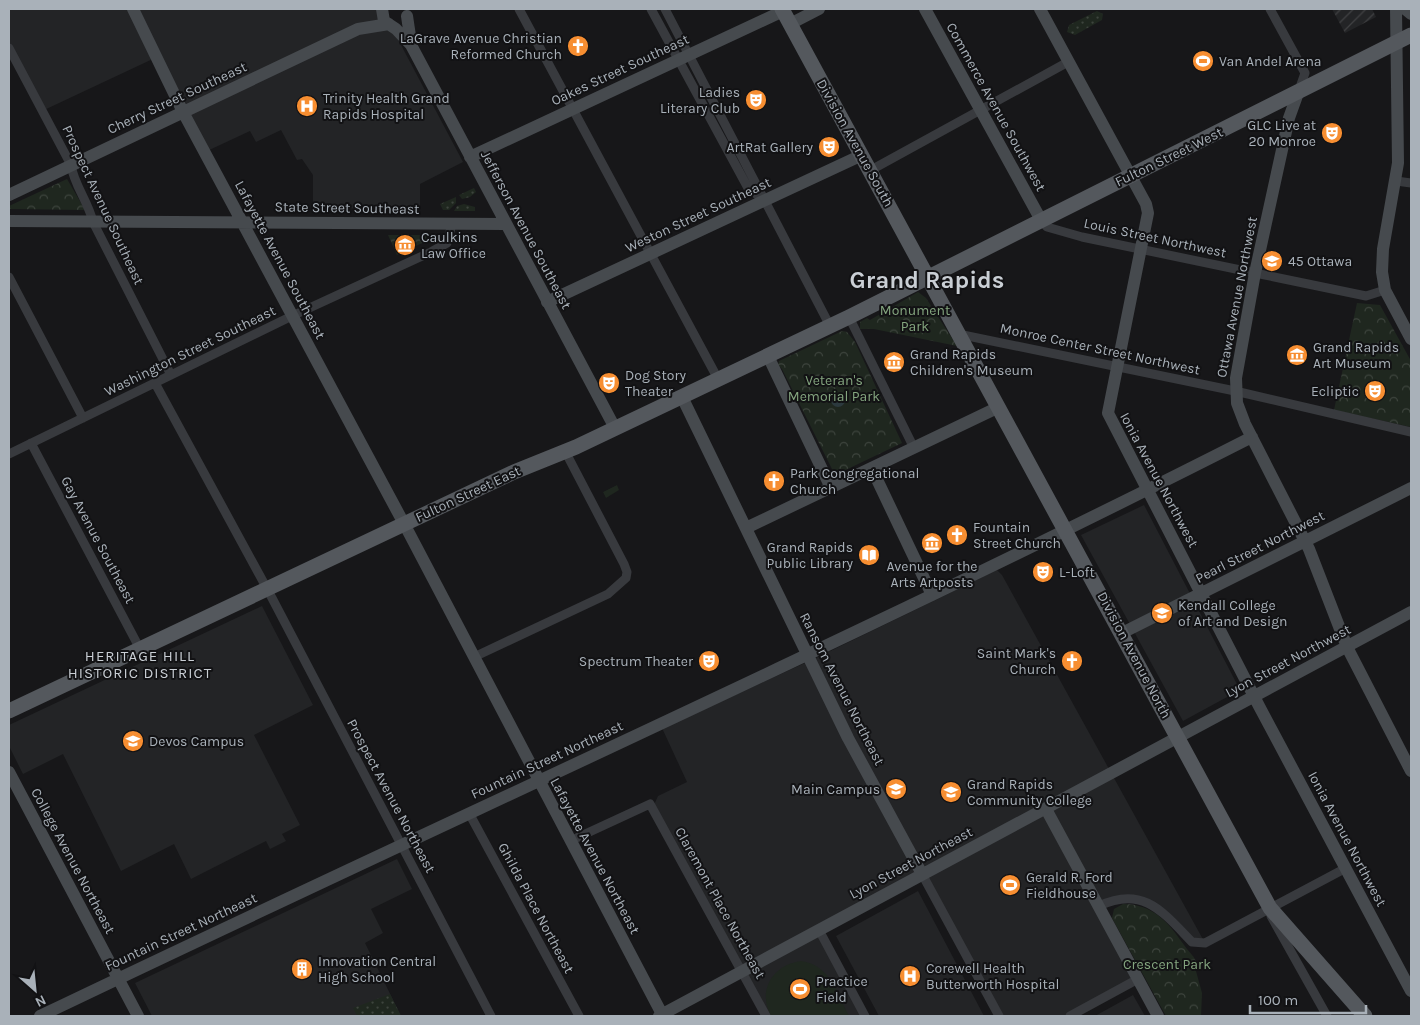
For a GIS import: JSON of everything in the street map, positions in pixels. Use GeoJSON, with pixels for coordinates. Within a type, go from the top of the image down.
{"type":"FeatureCollection","features":[{"type":"Feature","properties":{"kind":"main road","name":"Division Avenue South"},"geometry":{"type":"LineString","coordinates":[[782,10],[871,170],[926,277]]}},
{"type":"Feature","properties":{"kind":"main road","name":"Fulton Street West"},"geometry":{"type":"LineString","coordinates":[[926,277],[1398,44],[1411,35]]}},
{"type":"Feature","properties":{"kind":"main road","name":"Fulton Street East"},"geometry":{"type":"LineString","coordinates":[[9,711],[520,469],[565,451],[718,380],[849,317],[926,277]]}},
{"type":"Feature","properties":{"kind":"main road","name":"Division Avenue North"},"geometry":{"type":"LineString","coordinates":[[926,277],[1067,530],[1270,908],[1365,1016]]}},
{"type":"Feature","properties":{"kind":"street","name":"Lafayette Avenue Southeast"},"geometry":{"type":"LineString","coordinates":[[134,9],[183,112],[404,524]]}},
{"type":"Feature","properties":{"kind":"street","name":"Cherry Street Southeast"},"geometry":{"type":"LineString","coordinates":[[9,194],[358,29],[382,9]]}},
{"type":"Feature","properties":{"kind":"street","name":"Jefferson Avenue Southeast"},"geometry":{"type":"LineString","coordinates":[[382,9],[382,18],[411,45],[615,428]]}},
{"type":"Feature","properties":{"kind":"street"},"geometry":{"type":"LineString","coordinates":[[519,9],[718,380]]}},
{"type":"Feature","properties":{"kind":"street"},"geometry":{"type":"LineString","coordinates":[[651,9],[684,57],[765,200],[830,326]]}},
{"type":"Feature","properties":{"kind":"street"},"geometry":{"type":"LineString","coordinates":[[665,9],[684,57]]}},
{"type":"Feature","properties":{"kind":"street"},"geometry":{"type":"LineString","coordinates":[[790,24],[819,9]]}},
{"type":"Feature","properties":{"kind":"street","name":"Commerce Avenue Southwest"},"geometry":{"type":"LineString","coordinates":[[925,9],[1040,220]]}},
{"type":"Feature","properties":{"kind":"street","name":"Ionia Avenue Northwest"},"geometry":{"type":"LineString","coordinates":[[1040,9],[1148,212],[1108,413],[1254,696],[1411,991]]}},
{"type":"Feature","properties":{"kind":"street"},"geometry":{"type":"LineString","coordinates":[[1270,9],[1305,73],[1298,93]]}},
{"type":"Feature","properties":{"kind":"street"},"geometry":{"type":"LineString","coordinates":[[1396,9],[1399,123],[1396,181],[1383,249],[1385,290],[1411,339]]}},
{"type":"Feature","properties":{"kind":"street"},"geometry":{"type":"LineString","coordinates":[[1405,9],[1411,14]]}},
{"type":"Feature","properties":{"kind":"street","name":"Oakes Street Southeast"},"geometry":{"type":"LineString","coordinates":[[470,157],[782,10]]}},
{"type":"Feature","properties":{"kind":"street"},"geometry":{"type":"LineString","coordinates":[[390,25],[401,23],[408,12]]}},
{"type":"Feature","properties":{"kind":"street","name":"Jefferson Avenue Southeast"},"geometry":{"type":"LineString","coordinates":[[408,12],[411,45]]}},
{"type":"Feature","properties":{"kind":"street","name":"Cherry Street Southeast"},"geometry":{"type":"LineString","coordinates":[[358,29],[390,25]]}},
{"type":"Feature","properties":{"kind":"street","name":"Prospect Avenue Southeast"},"geometry":{"type":"LineString","coordinates":[[9,48],[71,165],[72,175],[90,210],[93,222],[171,375]]}},
{"type":"Feature","properties":{"kind":"street"},"geometry":{"type":"LineString","coordinates":[[871,170],[1068,62]]}},
{"type":"Feature","properties":{"kind":"street","name":"Ottawa Avenue Northwest"},"geometry":{"type":"LineString","coordinates":[[1298,93],[1288,118],[1255,274],[1235,391],[1239,410],[1306,541],[1347,647],[1411,771]]}},
{"type":"Feature","properties":{"kind":"street","name":"Weston Street Southeast"},"geometry":{"type":"LineString","coordinates":[[547,302],[862,155]]}},
{"type":"Feature","properties":{"kind":"street"},"geometry":{"type":"LineString","coordinates":[[1396,181],[1411,183]]}},
{"type":"Feature","properties":{"kind":"street","name":"Louis Street Northwest"},"geometry":{"type":"LineString","coordinates":[[1040,220],[1051,229],[1255,274],[1366,296],[1385,290]]}},
{"type":"Feature","properties":{"kind":"street","name":"State Street Southeast"},"geometry":{"type":"LineString","coordinates":[[9,221],[505,224]]}},
{"type":"Feature","properties":{"kind":"street","name":"Washington Street Southeast"},"geometry":{"type":"LineString","coordinates":[[9,454],[292,316],[447,243],[452,224]]}},
{"type":"Feature","properties":{"kind":"street"},"geometry":{"type":"LineString","coordinates":[[9,277],[83,418]]}},
{"type":"Feature","properties":{"kind":"street"},"geometry":{"type":"LineString","coordinates":[[849,317],[914,448]]}},
{"type":"Feature","properties":{"kind":"street","name":"Monroe Center Street Northwest"},"geometry":{"type":"LineString","coordinates":[[958,334],[1235,391],[1411,432]]}},
{"type":"Feature","properties":{"kind":"street"},"geometry":{"type":"LineString","coordinates":[[768,356],[831,488]]}},
{"type":"Feature","properties":{"kind":"street"},"geometry":{"type":"LineString","coordinates":[[156,383],[267,589]]}},
{"type":"Feature","properties":{"kind":"street","name":"Ransom Avenue Northeast"},"geometry":{"type":"LineString","coordinates":[[682,397],[848,738],[999,1016]]}},
{"type":"Feature","properties":{"kind":"street"},"geometry":{"type":"LineString","coordinates":[[746,528],[999,407]]}},
{"type":"Feature","properties":{"kind":"street","name":"Fountain Street Northeast"},"geometry":{"type":"LineString","coordinates":[[40,1016],[401,844],[932,596],[1252,437]]}},
{"type":"Feature","properties":{"kind":"street","name":"Gay Avenue Southeast"},"geometry":{"type":"LineString","coordinates":[[31,443],[140,649]]}},
{"type":"Feature","properties":{"kind":"street"},"geometry":{"type":"LineString","coordinates":[[474,657],[608,594],[626,578],[627,572],[565,451]]}},
{"type":"Feature","properties":{"kind":"street"},"geometry":{"type":"LineString","coordinates":[[872,469],[932,596]]}},
{"type":"Feature","properties":{"kind":"street","name":"Pearl Street Northwest"},"geometry":{"type":"LineString","coordinates":[[1122,633],[1411,488]]}},
{"type":"Feature","properties":{"kind":"street","name":"Lafayette Avenue Northeast"},"geometry":{"type":"LineString","coordinates":[[404,524],[661,1016]]}},
{"type":"Feature","properties":{"kind":"street","name":"Prospect Avenue Northeast"},"geometry":{"type":"LineString","coordinates":[[267,589],[491,1016]]}},
{"type":"Feature","properties":{"kind":"street","name":"Lyon Street Northwest"},"geometry":{"type":"LineString","coordinates":[[1179,738],[1411,612]]}},
{"type":"Feature","properties":{"kind":"street","name":"Lyon Street Northeast"},"geometry":{"type":"LineString","coordinates":[[661,1016],[922,874],[1179,738]]}},
{"type":"Feature","properties":{"kind":"street","name":"College Avenue Northeast"},"geometry":{"type":"LineString","coordinates":[[9,772],[138,1016]]}},
{"type":"Feature","properties":{"kind":"street","name":"Claremont Place Northeast"},"geometry":{"type":"LineString","coordinates":[[570,841],[650,804],[766,1016]]}},
{"type":"Feature","properties":{"kind":"street"},"geometry":{"type":"LineString","coordinates":[[1046,809],[1158,1016]]}},
{"type":"Feature","properties":{"kind":"street","name":"Ghilda Place Northeast"},"geometry":{"type":"LineString","coordinates":[[468,813],[579,1016]]}},
{"type":"Feature","properties":{"kind":"street"},"geometry":{"type":"LineString","coordinates":[[1099,906],[1113,899],[1123,897],[1146,902],[1163,911],[1192,942],[1199,944],[1205,943],[1346,868]]}},
{"type":"Feature","properties":{"kind":"street"},"geometry":{"type":"LineString","coordinates":[[1270,908],[1271,918],[1327,1016]]}},
{"type":"Feature","properties":{"kind":"street"},"geometry":{"type":"LineString","coordinates":[[819,930],[865,1016]]}},
{"type":"Feature","properties":{"kind":"street"},"geometry":{"type":"LineString","coordinates":[[1070,1016],[1138,979]]}},
{"type":"Feature","properties":{"kind":"shaded area","name":"Trinity Health Grand Rapids Hospital"},"geometry":{"type":"Polygon","coordinates":[[[9,9],[385,9],[383,11],[463,162],[420,184],[420,209],[313,208],[313,175],[302,159],[297,160],[281,130],[256,142],[250,131],[205,152],[157,57],[42,111],[9,48],[9,9]]]}},
{"type":"Feature","properties":{"kind":"shaded area"},"geometry":{"type":"Polygon","coordinates":[[[1332,9],[1372,9],[1376,17],[1345,33],[1332,9]]]}},
{"type":"Feature","properties":{"kind":"shaded area"},"geometry":{"type":"Polygon","coordinates":[[[838,393],[843,395],[845,400],[843,405],[838,407],[833,405],[831,400],[833,395],[838,393]]]}},
{"type":"Feature","properties":{"kind":"shaded area","name":"Kendall College of Art and Design"},"geometry":{"type":"Polygon","coordinates":[[[1144,505],[1240,690],[1183,721],[1081,535],[1144,505]]]}},
{"type":"Feature","properties":{"kind":"shaded area","name":"Grand Rapids Community College"},"geometry":{"type":"Polygon","coordinates":[[[997,570],[1002,575],[1205,943],[1199,944],[1163,911],[1132,898],[1099,906],[1138,979],[1070,1016],[999,1016],[922,875],[819,930],[865,1016],[767,1016],[654,805],[658,796],[687,782],[662,728],[816,658],[997,570]]]}},
{"type":"Feature","properties":{"kind":"shaded area","name":"Devos Campus"},"geometry":{"type":"Polygon","coordinates":[[[262,606],[313,705],[254,735],[300,825],[282,834],[286,841],[270,849],[266,841],[191,879],[174,844],[121,871],[63,754],[23,774],[9,746],[9,725],[262,606]]]}},
{"type":"Feature","properties":{"kind":"shaded area"},"geometry":{"type":"Polygon","coordinates":[[[397,859],[412,889],[371,909],[383,933],[365,943],[401,1016],[152,1016],[135,983],[397,859]]]}},
{"type":"Feature","properties":{"kind":"shaded area","name":"Corewell Health Butterworth Hospital"},"geometry":{"type":"Polygon","coordinates":[[[918,891],[984,1016],[879,1016],[836,936],[918,891]]]}},
{"type":"Feature","properties":{"kind":"shaded area"},"geometry":{"type":"Polygon","coordinates":[[[1133,995],[1145,1016],[1095,1016],[1133,995]]]}},
{"type":"Feature","properties":{"kind":"green space"},"geometry":{"type":"Polygon","coordinates":[[[1097,11],[1103,14],[1102,20],[1075,35],[1067,32],[1069,25],[1097,11]]]}},
{"type":"Feature","properties":{"kind":"green space"},"geometry":{"type":"Polygon","coordinates":[[[67,179],[85,210],[9,209],[9,206],[67,179]]]}},
{"type":"Feature","properties":{"kind":"green space"},"geometry":{"type":"Polygon","coordinates":[[[474,188],[476,192],[470,197],[462,199],[459,195],[474,188]]]}},
{"type":"Feature","properties":{"kind":"green space"},"geometry":{"type":"Polygon","coordinates":[[[456,197],[456,203],[449,210],[443,210],[440,204],[456,197]]]}},
{"type":"Feature","properties":{"kind":"green space"},"geometry":{"type":"Polygon","coordinates":[[[464,204],[475,207],[475,211],[454,211],[457,206],[464,204]]]}},
{"type":"Feature","properties":{"kind":"green space"},"geometry":{"type":"Polygon","coordinates":[[[388,235],[439,235],[397,255],[388,235]]]}},
{"type":"Feature","properties":{"kind":"green space","name":"Monument Park"},"geometry":{"type":"Polygon","coordinates":[[[918,292],[926,298],[957,346],[874,329],[860,329],[860,322],[867,318],[870,320],[918,292]]]}},
{"type":"Feature","properties":{"kind":"green space"},"geometry":{"type":"Polygon","coordinates":[[[1357,303],[1380,305],[1411,361],[1411,427],[1334,410],[1357,303]]]}},
{"type":"Feature","properties":{"kind":"green space","name":"Veteran's Memorial Park"},"geometry":{"type":"Polygon","coordinates":[[[842,331],[847,332],[855,342],[902,443],[835,475],[782,369],[778,365],[779,361],[842,331]]]}},
{"type":"Feature","properties":{"kind":"green space"},"geometry":{"type":"Polygon","coordinates":[[[617,485],[619,490],[606,498],[603,492],[617,485]]]}},
{"type":"Feature","properties":{"kind":"green space","name":"Crescent Park"},"geometry":{"type":"Polygon","coordinates":[[[1123,904],[1143,907],[1159,916],[1172,929],[1196,961],[1194,964],[1202,993],[1201,1016],[1166,1016],[1112,918],[1114,909],[1123,904]]]}},
{"type":"Feature","properties":{"kind":"green space","name":"Practice Field"},"geometry":{"type":"Polygon","coordinates":[[[801,961],[819,968],[826,974],[849,1016],[771,1016],[766,997],[770,980],[776,973],[791,963],[801,961]]]}},
{"type":"Feature","properties":{"kind":"green space"},"geometry":{"type":"Polygon","coordinates":[[[390,994],[401,1016],[357,1016],[353,1008],[390,994]]]}},
{"type":"Feature","properties":{"kind":"place","name":"LaGrave Avenue Christian Reformed Church"},"geometry":{"type":"Point","coordinates":[578,46]}},
{"type":"Feature","properties":{"kind":"place","name":"Van Andel Arena"},"geometry":{"type":"Point","coordinates":[1203,61]}},
{"type":"Feature","properties":{"kind":"place","name":"Ladies Literary Club"},"geometry":{"type":"Point","coordinates":[756,100]}},
{"type":"Feature","properties":{"kind":"place","name":"Trinity Health Grand Rapids Hospital"},"geometry":{"type":"Point","coordinates":[307,106]}},
{"type":"Feature","properties":{"kind":"place","name":"GLC Live at 20 Monroe"},"geometry":{"type":"Point","coordinates":[1332,133]}},
{"type":"Feature","properties":{"kind":"place","name":"ArtRat Gallery"},"geometry":{"type":"Point","coordinates":[829,147]}},
{"type":"Feature","properties":{"kind":"place","name":"Caulkins Law Office"},"geometry":{"type":"Point","coordinates":[405,245]}},
{"type":"Feature","properties":{"kind":"place","name":"45 Ottawa"},"geometry":{"type":"Point","coordinates":[1272,261]}},
{"type":"Feature","properties":{"kind":"place","name":"Grand Rapids Art Museum"},"geometry":{"type":"Point","coordinates":[1297,355]}},
{"type":"Feature","properties":{"kind":"place","name":"Grand Rapids Children's Museum"},"geometry":{"type":"Point","coordinates":[894,362]}},
{"type":"Feature","properties":{"kind":"place","name":"Dog Story Theater"},"geometry":{"type":"Point","coordinates":[609,383]}},
{"type":"Feature","properties":{"kind":"place","name":"Ecliptic"},"geometry":{"type":"Point","coordinates":[1375,391]}},
{"type":"Feature","properties":{"kind":"place","name":"Park Congregational Church"},"geometry":{"type":"Point","coordinates":[774,481]}},
{"type":"Feature","properties":{"kind":"place","name":"Fountain Street Church"},"geometry":{"type":"Point","coordinates":[957,535]}},
{"type":"Feature","properties":{"kind":"place","name":"Avenue for the Arts Artposts"},"geometry":{"type":"Point","coordinates":[932,543]}},
{"type":"Feature","properties":{"kind":"place","name":"Grand Rapids Public Library"},"geometry":{"type":"Point","coordinates":[869,555]}},
{"type":"Feature","properties":{"kind":"place","name":"L-Loft"},"geometry":{"type":"Point","coordinates":[1043,572]}},
{"type":"Feature","properties":{"kind":"place","name":"Kendall College of Art and Design"},"geometry":{"type":"Point","coordinates":[1162,613]}},
{"type":"Feature","properties":{"kind":"place","name":"Spectrum Theater"},"geometry":{"type":"Point","coordinates":[709,661]}},
{"type":"Feature","properties":{"kind":"place","name":"Saint Mark's Church"},"geometry":{"type":"Point","coordinates":[1072,661]}},
{"type":"Feature","properties":{"kind":"place","name":"Devos Campus"},"geometry":{"type":"Point","coordinates":[133,741]}},
{"type":"Feature","properties":{"kind":"place","name":"Main Campus"},"geometry":{"type":"Point","coordinates":[896,789]}},
{"type":"Feature","properties":{"kind":"place","name":"Grand Rapids Community College"},"geometry":{"type":"Point","coordinates":[951,792]}},
{"type":"Feature","properties":{"kind":"place","name":"Gerald R. Ford Fieldhouse"},"geometry":{"type":"Point","coordinates":[1010,885]}},
{"type":"Feature","properties":{"kind":"place","name":"Innovation Central High School"},"geometry":{"type":"Point","coordinates":[302,969]}},
{"type":"Feature","properties":{"kind":"place","name":"Corewell Health Butterworth Hospital"},"geometry":{"type":"Point","coordinates":[910,976]}},
{"type":"Feature","properties":{"kind":"place","name":"Practice Field"},"geometry":{"type":"Point","coordinates":[800,989]}},
{"type":"Feature","properties":{"kind":"district","name":"Grand Rapids"},"geometry":{"type":"Point","coordinates":[927,280]}},
{"type":"Feature","properties":{"kind":"district","name":"HERITAGE HILL HISTORIC DISTRICT"},"geometry":{"type":"Point","coordinates":[140,664]}}]}
